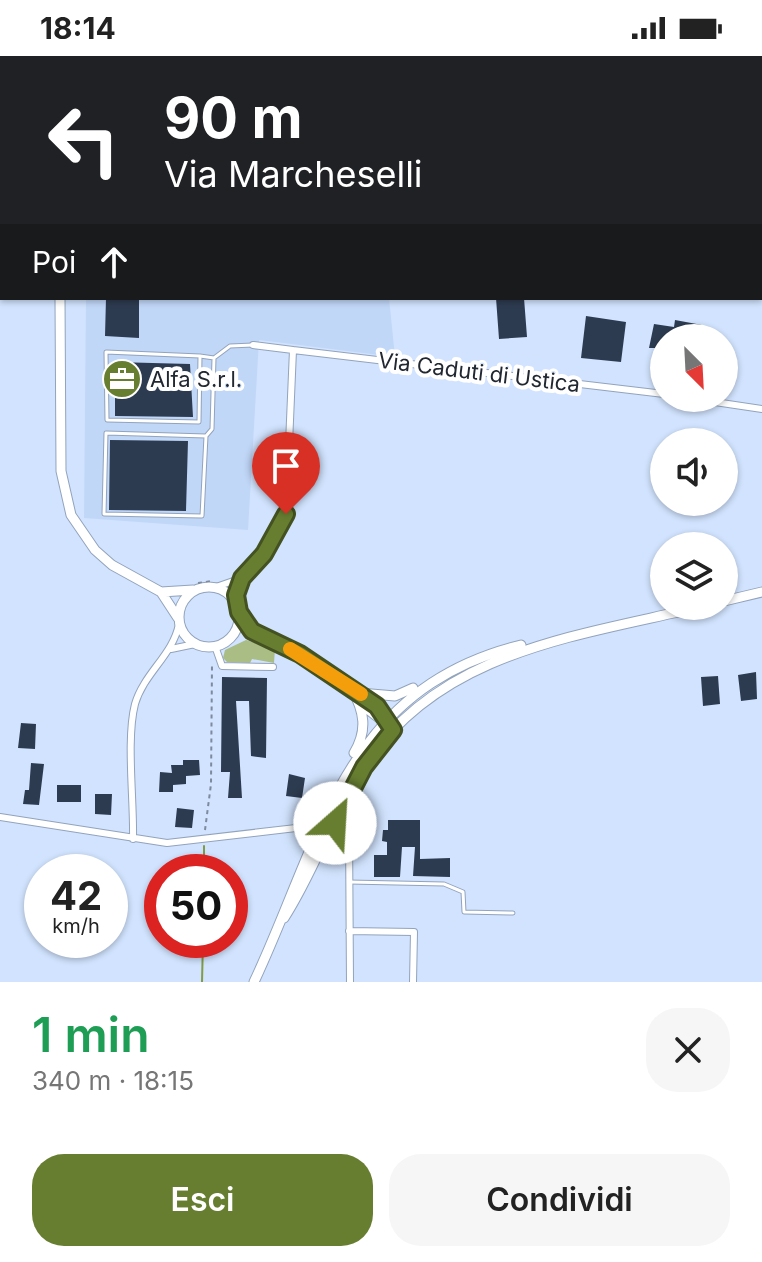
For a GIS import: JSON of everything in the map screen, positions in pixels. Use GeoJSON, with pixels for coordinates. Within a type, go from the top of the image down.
{"type":"FeatureCollection","features":[{"type":"Feature","properties":{"kind":"main road"},"geometry":{"type":"LineString","coordinates":[[60,300],[64,496],[76,524],[95,550],[112,565],[161,592],[195,644],[215,646],[227,641],[262,638]]}},
{"type":"Feature","properties":{"kind":"main road"},"geometry":{"type":"LineString","coordinates":[[161,592],[216,587],[227,592],[247,625],[262,638],[300,654],[357,695],[377,720],[393,730]]}},
{"type":"Feature","properties":{"kind":"main road"},"geometry":{"type":"LineString","coordinates":[[179,621],[181,604],[197,589]]}},
{"type":"Feature","properties":{"kind":"main road"},"geometry":{"type":"LineString","coordinates":[[738,598],[762,592]]}},
{"type":"Feature","properties":{"kind":"main road"},"geometry":{"type":"LineString","coordinates":[[227,641],[236,630],[238,608]]}},
{"type":"Feature","properties":{"kind":"main road"},"geometry":{"type":"LineString","coordinates":[[284,918],[364,767],[393,730],[432,693],[464,674],[542,643],[650,619]]}},
{"type":"Feature","properties":{"kind":"main road"},"geometry":{"type":"LineString","coordinates":[[357,695],[395,696],[464,658],[524,644],[542,643]]}},
{"type":"Feature","properties":{"kind":"main road"},"geometry":{"type":"LineString","coordinates":[[254,982],[353,761],[384,722],[436,677],[484,655]]}},
{"type":"Feature","properties":{"kind":"main road"},"geometry":{"type":"LineString","coordinates":[[331,805],[333,790],[363,729],[357,695]]}},
{"type":"Feature","properties":{"kind":"street","name":"Via Caduti di Ustica"},"geometry":{"type":"LineString","coordinates":[[253,345],[650,392]]}},
{"type":"Feature","properties":{"kind":"street"},"geometry":{"type":"LineString","coordinates":[[216,587],[242,578],[264,554],[286,514],[293,350]]}},
{"type":"Feature","properties":{"kind":"street"},"geometry":{"type":"LineString","coordinates":[[738,405],[762,409]]}},
{"type":"Feature","properties":{"kind":"street"},"geometry":{"type":"LineString","coordinates":[[238,608],[242,578]]}},
{"type":"Feature","properties":{"kind":"street"},"geometry":{"type":"LineString","coordinates":[[133,839],[133,718],[147,677],[168,650],[179,621]]}},
{"type":"Feature","properties":{"kind":"street"},"geometry":{"type":"LineString","coordinates":[[168,650],[195,644]]}},
{"type":"Feature","properties":{"kind":"street"},"geometry":{"type":"LineString","coordinates":[[215,646],[222,666],[273,667]]}},
{"type":"Feature","properties":{"kind":"street"},"geometry":{"type":"LineString","coordinates":[[0,817],[167,843],[296,828]]}},
{"type":"Feature","properties":{"kind":"street"},"geometry":{"type":"LineString","coordinates":[[349,829],[350,982]]}},
{"type":"Feature","properties":{"kind":"street"},"geometry":{"type":"LineString","coordinates":[[349,931],[414,932],[413,982]]}},
{"type":"Feature","properties":{"kind":"lane"},"geometry":{"type":"LineString","coordinates":[[200,356],[199,422],[107,420],[106,352],[200,356],[214,358],[230,346],[253,345]]}},
{"type":"Feature","properties":{"kind":"lane"},"geometry":{"type":"LineString","coordinates":[[206,436],[106,433],[104,514],[202,516],[206,436],[212,429],[214,358]]}},
{"type":"Feature","properties":{"kind":"lane"},"geometry":{"type":"LineString","coordinates":[[199,414],[212,414]]}},
{"type":"Feature","properties":{"kind":"lane"},"geometry":{"type":"LineString","coordinates":[[349,882],[444,884],[463,892],[464,912],[513,913]]}},
{"type":"Feature","properties":{"kind":"path"},"geometry":{"type":"LineString","coordinates":[[204,841],[211,784],[212,664]]}},
{"type":"Feature","properties":{"kind":"shaded area"},"geometry":{"type":"Polygon","coordinates":[[[86,300],[389,300],[395,357],[259,340],[248,530],[84,518],[86,300]]]}},
{"type":"Feature","properties":{"kind":"green space"},"geometry":{"type":"Polygon","coordinates":[[[246,640],[275,649],[274,663],[252,659],[250,663],[227,662],[223,658],[225,650],[246,640]]]}},
{"type":"Feature","properties":{"kind":"building"},"geometry":{"type":"Polygon","coordinates":[[[106,300],[139,300],[139,338],[105,336],[106,300]]]}},
{"type":"Feature","properties":{"kind":"building"},"geometry":{"type":"Polygon","coordinates":[[[496,300],[524,300],[527,337],[499,339],[496,300]]]}},
{"type":"Feature","properties":{"kind":"building"},"geometry":{"type":"Polygon","coordinates":[[[586,316],[626,322],[621,362],[581,358],[586,316]]]}},
{"type":"Feature","properties":{"kind":"building"},"geometry":{"type":"Polygon","coordinates":[[[675,320],[697,324],[674,324],[675,320]]]}},
{"type":"Feature","properties":{"kind":"building"},"geometry":{"type":"Polygon","coordinates":[[[115,362],[190,364],[193,417],[115,416],[115,362]]]}},
{"type":"Feature","properties":{"kind":"building"},"geometry":{"type":"Polygon","coordinates":[[[110,440],[188,441],[186,511],[109,510],[110,440]]]}},
{"type":"Feature","properties":{"kind":"building"},"geometry":{"type":"Polygon","coordinates":[[[756,672],[757,699],[741,701],[738,675],[756,672]]]}},
{"type":"Feature","properties":{"kind":"building"},"geometry":{"type":"Polygon","coordinates":[[[718,676],[720,704],[703,706],[701,677],[718,676]]]}},
{"type":"Feature","properties":{"kind":"building"},"geometry":{"type":"Polygon","coordinates":[[[222,677],[267,678],[266,758],[251,756],[249,701],[236,701],[242,798],[228,798],[230,772],[221,772],[222,677]]]}},
{"type":"Feature","properties":{"kind":"building"},"geometry":{"type":"Polygon","coordinates":[[[21,723],[36,724],[35,749],[18,748],[21,723]]]}},
{"type":"Feature","properties":{"kind":"building"},"geometry":{"type":"Polygon","coordinates":[[[183,760],[199,760],[200,775],[186,776],[186,784],[173,785],[173,792],[159,792],[160,772],[172,773],[171,765],[183,765],[183,760]]]}},
{"type":"Feature","properties":{"kind":"building"},"geometry":{"type":"Polygon","coordinates":[[[31,763],[44,764],[39,805],[23,804],[25,790],[29,790],[31,763]]]}},
{"type":"Feature","properties":{"kind":"building"},"geometry":{"type":"Polygon","coordinates":[[[289,774],[305,778],[302,798],[286,796],[289,774]]]}},
{"type":"Feature","properties":{"kind":"building"},"geometry":{"type":"Polygon","coordinates":[[[57,785],[81,785],[81,802],[57,802],[57,785]]]}},
{"type":"Feature","properties":{"kind":"building"},"geometry":{"type":"Polygon","coordinates":[[[95,794],[112,794],[111,815],[95,814],[95,794]]]}},
{"type":"Feature","properties":{"kind":"building"},"geometry":{"type":"Polygon","coordinates":[[[177,808],[194,810],[192,828],[175,827],[177,808]]]}},
{"type":"Feature","properties":{"kind":"building"},"geometry":{"type":"Polygon","coordinates":[[[388,820],[420,820],[420,859],[450,858],[450,877],[413,876],[415,847],[402,847],[400,877],[374,877],[374,855],[387,855],[387,842],[382,841],[383,830],[388,830],[388,820]]]}},
{"type":"Feature","properties":{"kind":"waterway"},"geometry":{"type":"LineString","coordinates":[[204,846],[204,854]]}},
{"type":"Feature","properties":{"kind":"waterway"},"geometry":{"type":"LineString","coordinates":[[202,982],[203,958]]}},
{"type":"Feature","properties":{"kind":"slow traffic"},"geometry":{"type":"LineString","coordinates":[[290,649],[361,694]]}},
{"type":"Feature","properties":{"kind":"place","name":"Alfa S.r.l."},"geometry":{"type":"Point","coordinates":[122,379]}},
{"type":"Feature","properties":{"kind":"route"},"geometry":{"type":"LineString","coordinates":[[286,514],[264,554],[242,578],[236,595],[239,612],[252,631],[262,638],[300,654],[381,709],[384,722],[393,730],[364,767],[335,823]]}}]}
